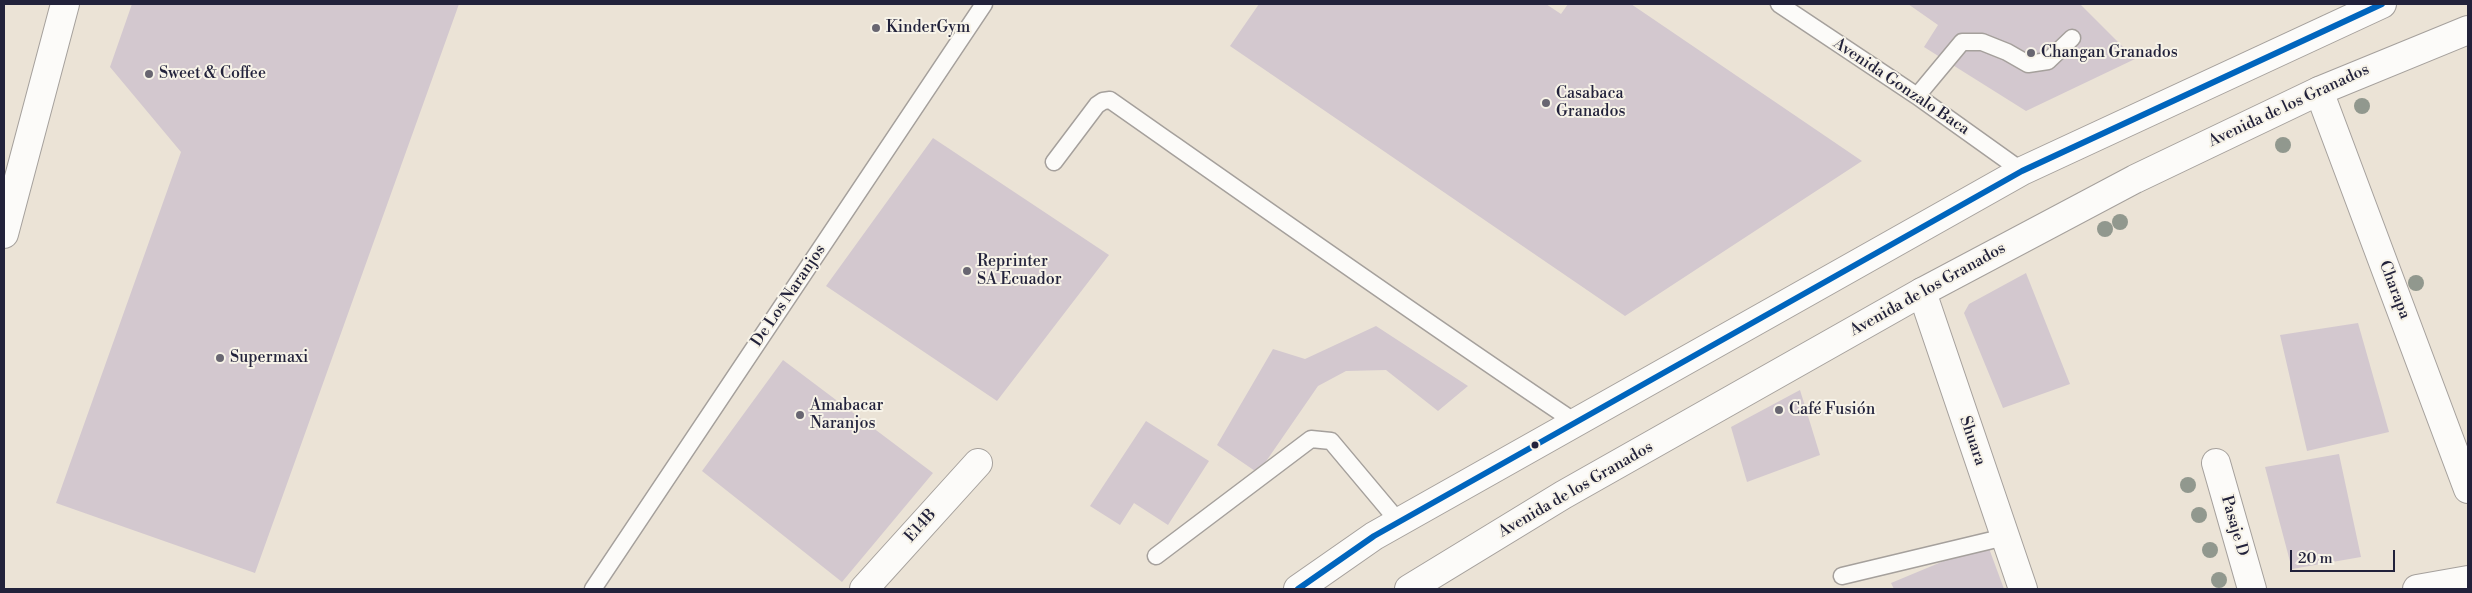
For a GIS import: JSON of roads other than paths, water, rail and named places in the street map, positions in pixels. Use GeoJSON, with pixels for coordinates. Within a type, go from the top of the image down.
{"type":"FeatureCollection","features":[{"type":"Feature","properties":{"kind":"main road"},"geometry":{"type":"LineString","coordinates":[[4,234],[65,4]]}},
{"type":"Feature","properties":{"kind":"main road"},"geometry":{"type":"LineString","coordinates":[[1298,589],[1374,536],[2022,171],[2382,4]]}},
{"type":"Feature","properties":{"kind":"main road"},"geometry":{"type":"LineString","coordinates":[[2380,64],[2468,20]]}},
{"type":"Feature","properties":{"kind":"main road","name":"Avenida de los Granados"},"geometry":{"type":"LineString","coordinates":[[1409,589],[1563,495],[1922,292],[2135,179],[2319,91],[2380,64],[2468,30]]}},
{"type":"Feature","properties":{"kind":"main road","name":"Charapa"},"geometry":{"type":"LineString","coordinates":[[2319,91],[2468,489]]}},
{"type":"Feature","properties":{"kind":"main road","name":"Shuara"},"geometry":{"type":"LineString","coordinates":[[1922,292],[2023,589]]}},
{"type":"Feature","properties":{"kind":"main road","name":"E14B"},"geometry":{"type":"LineString","coordinates":[[864,589],[978,463]]}},
{"type":"Feature","properties":{"kind":"main road","name":"Pasaje D"},"geometry":{"type":"LineString","coordinates":[[2216,463],[2252,589]]}},
{"type":"Feature","properties":{"kind":"main road"},"geometry":{"type":"LineString","coordinates":[[2417,589],[2468,580]]}},
{"type":"Feature","properties":{"kind":"lane","name":"De Los Naranjos"},"geometry":{"type":"LineString","coordinates":[[593,589],[984,4]]}},
{"type":"Feature","properties":{"kind":"lane","name":"Avenida Gonzalo Baca"},"geometry":{"type":"LineString","coordinates":[[1779,4],[1916,96],[2022,171]]}},
{"type":"Feature","properties":{"kind":"lane"},"geometry":{"type":"LineString","coordinates":[[1916,96],[1962,42],[1982,42],[2008,52],[2028,64],[2048,61],[2072,38]]}},
{"type":"Feature","properties":{"kind":"lane"},"geometry":{"type":"LineString","coordinates":[[1054,162],[1097,105],[1103,101],[1110,100],[1295,228],[1438,331],[1575,422]]}},
{"type":"Feature","properties":{"kind":"lane"},"geometry":{"type":"LineString","coordinates":[[1156,556],[1311,439],[1331,441],[1399,522]]}},
{"type":"Feature","properties":{"kind":"lane"},"geometry":{"type":"LineString","coordinates":[[1842,576],[2005,537]]}},
{"type":"Feature","properties":{"kind":"place","name":"KinderGym"},"geometry":{"type":"Point","coordinates":[876,28]}},
{"type":"Feature","properties":{"kind":"place","name":"Changan Granados"},"geometry":{"type":"Point","coordinates":[2031,53]}},
{"type":"Feature","properties":{"kind":"place","name":"Sweet & Coffee"},"geometry":{"type":"Point","coordinates":[149,74]}},
{"type":"Feature","properties":{"kind":"place","name":"Casabaca Granados"},"geometry":{"type":"Point","coordinates":[1546,103]}},
{"type":"Feature","properties":{"kind":"place","name":"Reprinter SA Ecuador"},"geometry":{"type":"Point","coordinates":[967,271]}},
{"type":"Feature","properties":{"kind":"place","name":"Supermaxi"},"geometry":{"type":"Point","coordinates":[220,358]}},
{"type":"Feature","properties":{"kind":"place","name":"Café Fusión"},"geometry":{"type":"Point","coordinates":[1779,410]}},
{"type":"Feature","properties":{"kind":"place","name":"Amabacar Naranjos"},"geometry":{"type":"Point","coordinates":[800,415]}}]}
